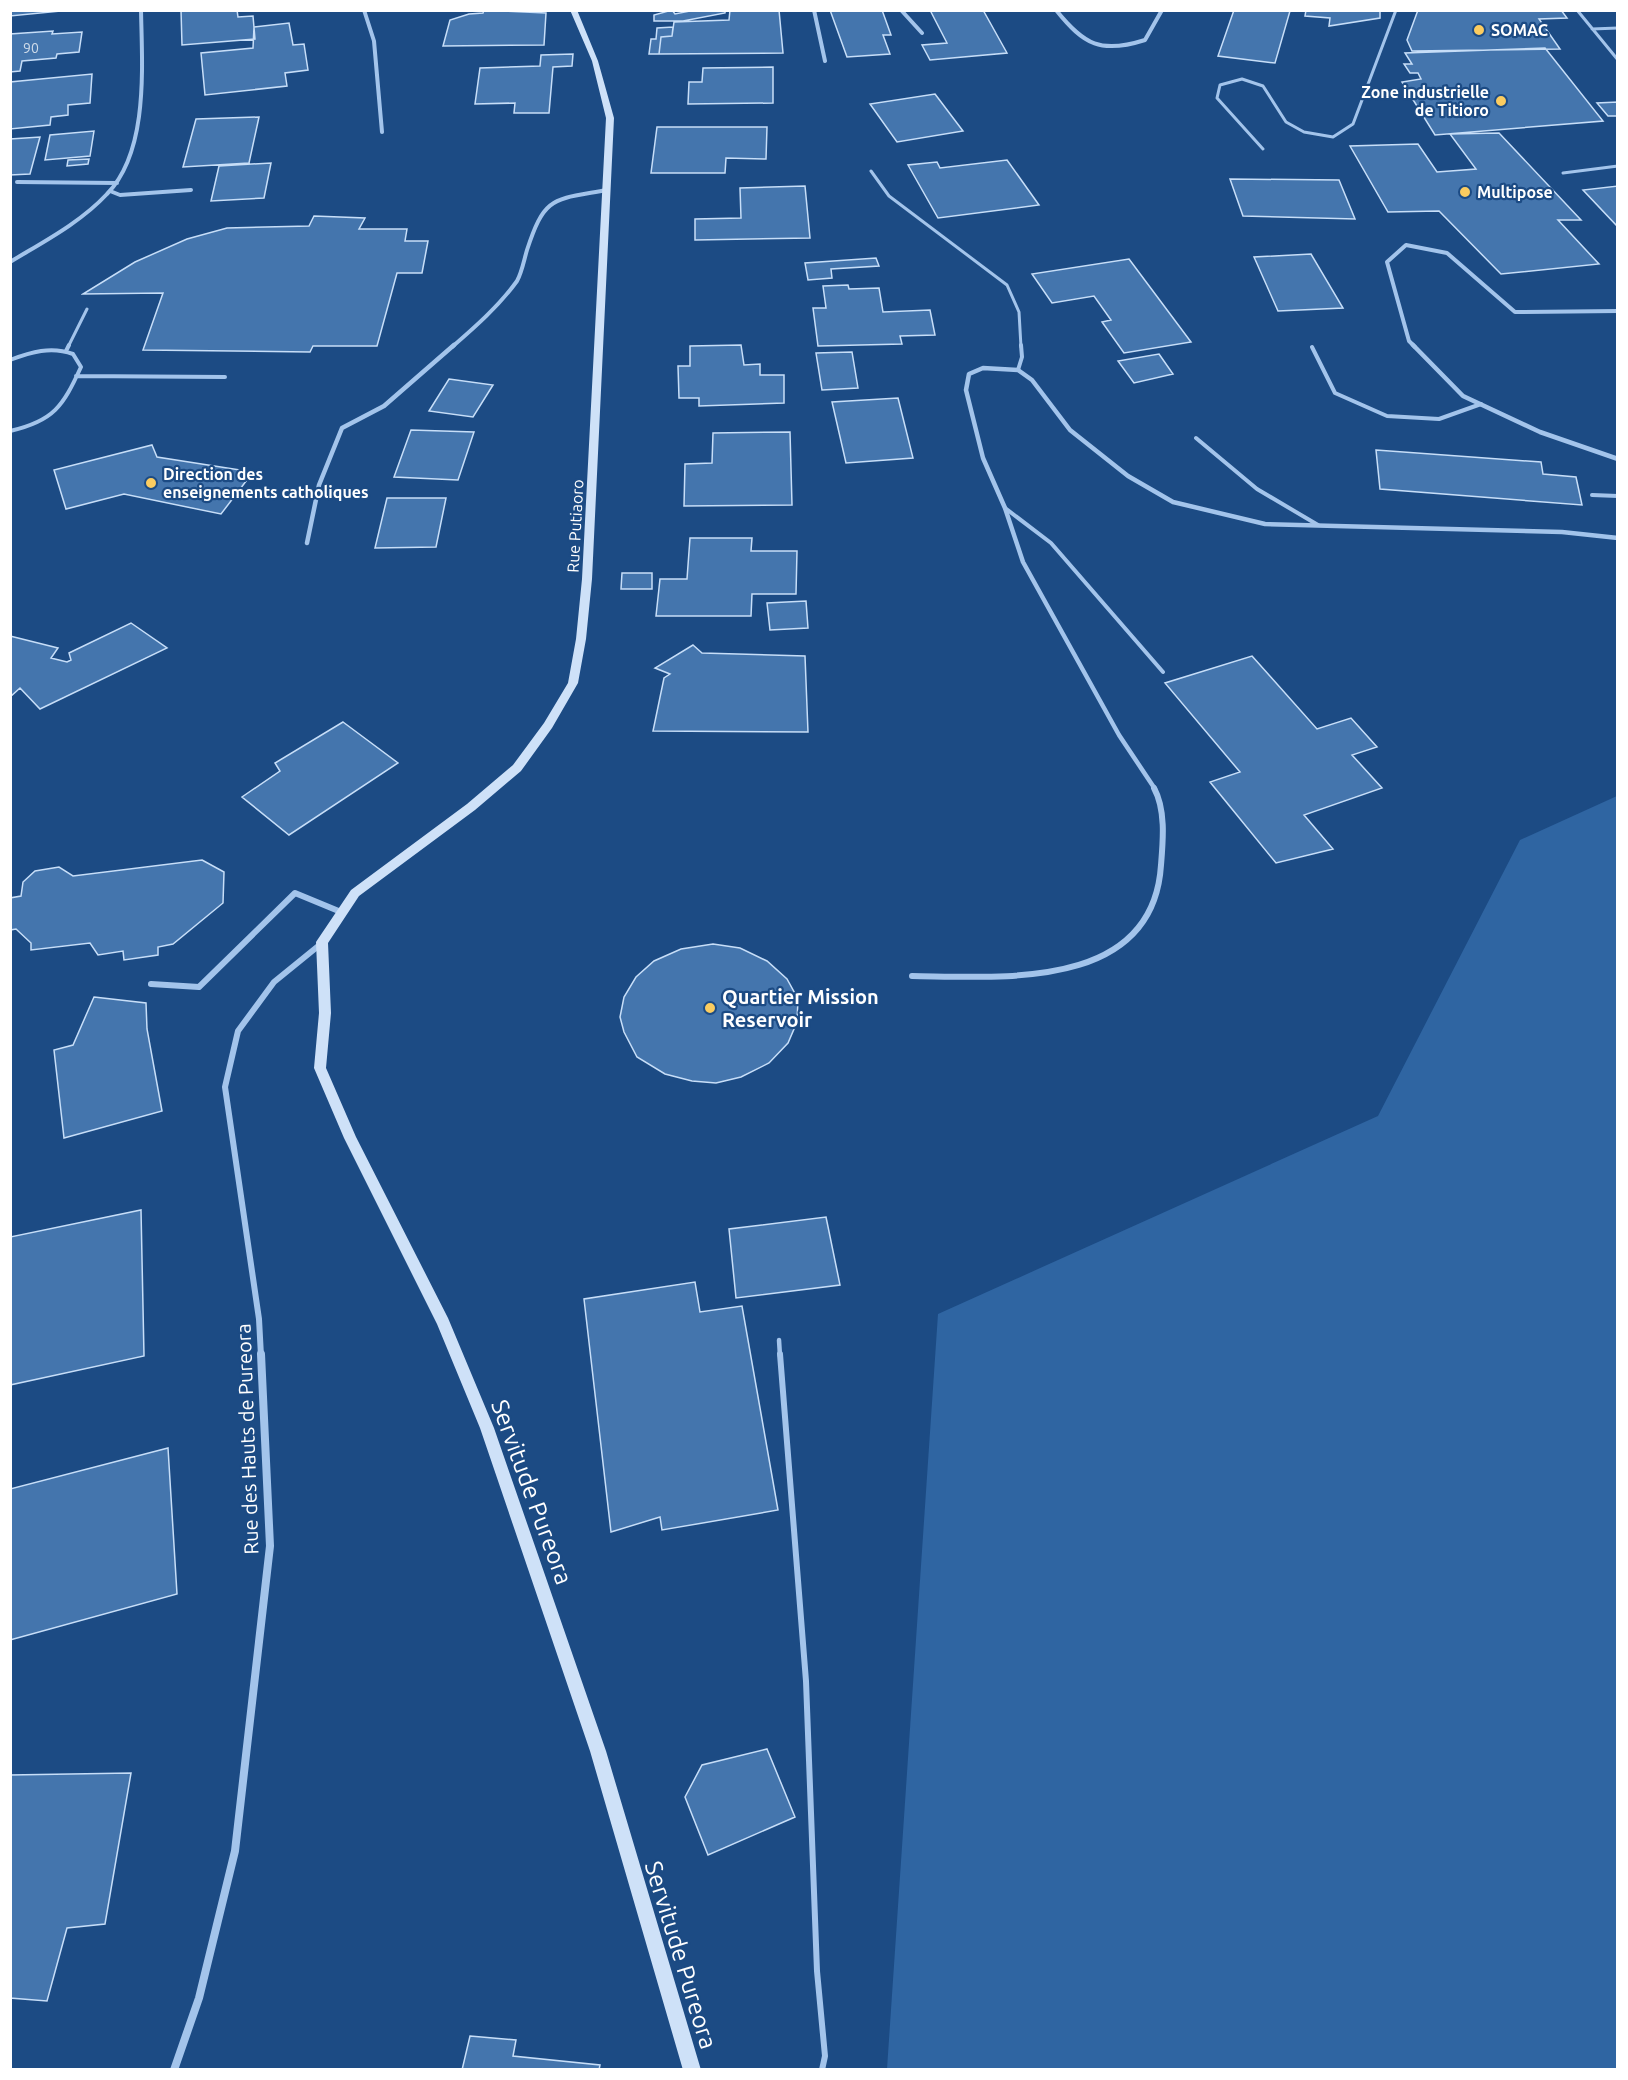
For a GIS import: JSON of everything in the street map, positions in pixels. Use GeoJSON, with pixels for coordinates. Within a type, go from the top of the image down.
{"type":"FeatureCollection","features":[{"type":"Feature","properties":{"kind":"main road","name":"Rue Putiaoro"},"geometry":{"type":"LineString","coordinates":[[322,942],[355,893],[417,849],[517,768],[548,725],[573,683],[581,639],[587,579],[610,118],[595,60],[573,10]]}},
{"type":"Feature","properties":{"kind":"main road","name":"Servitude Pureora"},"geometry":{"type":"LineString","coordinates":[[322,942],[325,1013],[320,1068],[350,1138],[443,1322],[487,1428],[598,1751],[692,2070]]}},
{"type":"Feature","properties":{"kind":"street"},"geometry":{"type":"LineString","coordinates":[[10,262],[56,234],[117,183],[128,154],[140,106],[141,10]]}},
{"type":"Feature","properties":{"kind":"street"},"geometry":{"type":"LineString","coordinates":[[364,10],[374,41],[382,132]]}},
{"type":"Feature","properties":{"kind":"street"},"geometry":{"type":"LineString","coordinates":[[814,10],[825,61]]}},
{"type":"Feature","properties":{"kind":"street"},"geometry":{"type":"LineString","coordinates":[[901,10],[922,33]]}},
{"type":"Feature","properties":{"kind":"street"},"geometry":{"type":"LineString","coordinates":[[1056,10],[1080,39],[1093,46],[1111,48],[1145,40],[1162,10]]}},
{"type":"Feature","properties":{"kind":"street"},"geometry":{"type":"LineString","coordinates":[[17,182],[117,183]]}},
{"type":"Feature","properties":{"kind":"street"},"geometry":{"type":"LineString","coordinates":[[110,191],[120,195],[191,190]]}},
{"type":"Feature","properties":{"kind":"street"},"geometry":{"type":"LineString","coordinates":[[307,543],[319,485],[342,428],[384,406],[487,316],[518,279],[537,220],[546,208],[560,200],[607,190]]}},
{"type":"Feature","properties":{"kind":"street"},"geometry":{"type":"LineString","coordinates":[[1617,311],[1515,312],[1447,253],[1406,245],[1387,262],[1409,341],[1463,396],[1539,432],[1617,459]]}},
{"type":"Feature","properties":{"kind":"street"},"geometry":{"type":"LineString","coordinates":[[912,976],[1004,977],[1064,971],[1120,945],[1147,919],[1156,901],[1163,825],[1156,791],[1113,724],[1023,562],[1005,508],[983,458],[966,390],[969,374],[983,368],[1018,370],[1032,380],[1070,430],[1128,476],[1173,501],[1265,524],[1322,528],[1562,532],[1617,538]]}},
{"type":"Feature","properties":{"kind":"street"},"geometry":{"type":"LineString","coordinates":[[152,984],[199,987],[295,893],[341,912]]}},
{"type":"Feature","properties":{"kind":"street","name":"Rue des Hauts de Pureora"},"geometry":{"type":"LineString","coordinates":[[174,2070],[199,1998],[235,1851],[270,1546],[259,1319],[225,1088],[238,1031],[274,982],[322,942]]}},
{"type":"Feature","properties":{"kind":"lane"},"geometry":{"type":"LineString","coordinates":[[1263,149],[1217,98],[1220,84],[1242,79],[1263,86],[1286,122],[1304,132],[1333,137],[1353,124],[1396,10]]}},
{"type":"Feature","properties":{"kind":"lane"},"geometry":{"type":"LineString","coordinates":[[1576,10],[1617,60]]}},
{"type":"Feature","properties":{"kind":"lane"},"geometry":{"type":"LineString","coordinates":[[1592,29],[1617,28]]}},
{"type":"Feature","properties":{"kind":"lane"},"geometry":{"type":"LineString","coordinates":[[1563,173],[1617,166]]}},
{"type":"Feature","properties":{"kind":"lane"},"geometry":{"type":"LineString","coordinates":[[871,171],[889,196],[1007,285],[1019,312],[1022,357],[1018,370]]}},
{"type":"Feature","properties":{"kind":"lane"},"geometry":{"type":"LineString","coordinates":[[66,351],[87,309]]}},
{"type":"Feature","properties":{"kind":"lane"},"geometry":{"type":"LineString","coordinates":[[1312,347],[1335,393],[1387,416],[1440,418],[1481,404]]}},
{"type":"Feature","properties":{"kind":"lane"},"geometry":{"type":"LineString","coordinates":[[10,360],[39,352],[66,351],[73,354],[81,367],[62,408],[51,417],[25,428],[10,431]]}},
{"type":"Feature","properties":{"kind":"lane"},"geometry":{"type":"LineString","coordinates":[[76,376],[225,377]]}},
{"type":"Feature","properties":{"kind":"lane"},"geometry":{"type":"LineString","coordinates":[[1197,438],[1257,489],[1322,528]]}},
{"type":"Feature","properties":{"kind":"lane"},"geometry":{"type":"LineString","coordinates":[[1592,495],[1617,496]]}},
{"type":"Feature","properties":{"kind":"lane"},"geometry":{"type":"LineString","coordinates":[[1005,508],[1059,551],[1163,672]]}},
{"type":"Feature","properties":{"kind":"lane"},"geometry":{"type":"LineString","coordinates":[[779,1340],[806,1681],[817,1971],[825,2056],[822,2070]]}},
{"type":"Feature","properties":{"kind":"shaded area"},"geometry":{"type":"Polygon","coordinates":[[[1617,796],[1617,2069],[887,2069],[938,1314],[1378,1116],[1520,840],[1617,796]]]}},
{"type":"Feature","properties":{"kind":"building"},"geometry":{"type":"Polygon","coordinates":[[[10,10],[71,10],[10,16],[10,10]]]}},
{"type":"Feature","properties":{"kind":"building"},"geometry":{"type":"Polygon","coordinates":[[[181,10],[237,10],[238,17],[253,16],[255,39],[182,45],[181,10]]]}},
{"type":"Feature","properties":{"kind":"building"},"geometry":{"type":"Polygon","coordinates":[[[484,10],[546,13],[544,45],[443,46],[450,20],[469,14],[483,13],[484,10]]]}},
{"type":"Feature","properties":{"kind":"building"},"geometry":{"type":"Polygon","coordinates":[[[672,10],[675,14],[695,10],[725,10],[725,13],[683,21],[654,21],[654,15],[672,10]]]}},
{"type":"Feature","properties":{"kind":"building"},"geometry":{"type":"Polygon","coordinates":[[[730,10],[779,10],[783,53],[659,54],[661,37],[672,36],[674,22],[729,20],[730,10]]]}},
{"type":"Feature","properties":{"kind":"building"},"geometry":{"type":"Polygon","coordinates":[[[830,10],[882,10],[891,35],[883,35],[890,54],[847,57],[830,10]]]}},
{"type":"Feature","properties":{"kind":"building"},"geometry":{"type":"Polygon","coordinates":[[[930,10],[983,10],[1007,53],[930,60],[922,45],[947,43],[930,10]]]}},
{"type":"Feature","properties":{"kind":"building"},"geometry":{"type":"Polygon","coordinates":[[[1234,10],[1290,11],[1275,63],[1218,56],[1234,10]]]}},
{"type":"Feature","properties":{"kind":"building"},"geometry":{"type":"Polygon","coordinates":[[[1306,10],[1380,10],[1380,18],[1329,26],[1330,18],[1305,16],[1306,10]]]}},
{"type":"Feature","properties":{"kind":"building","name":"SOMAC"},"geometry":{"type":"Polygon","coordinates":[[[1418,10],[1561,10],[1567,18],[1539,19],[1560,49],[1412,51],[1407,40],[1418,10]]]}},
{"type":"Feature","properties":{"kind":"building"},"geometry":{"type":"Polygon","coordinates":[[[289,23],[293,45],[304,44],[308,70],[285,73],[287,86],[205,95],[201,53],[253,48],[254,27],[289,23]]]}},
{"type":"Feature","properties":{"kind":"building"},"geometry":{"type":"Polygon","coordinates":[[[673,27],[672,36],[661,37],[659,54],[649,54],[651,39],[656,39],[657,28],[673,27]]]}},
{"type":"Feature","properties":{"kind":"building"},"geometry":{"type":"Polygon","coordinates":[[[53,31],[52,34],[82,32],[79,52],[57,54],[56,58],[22,61],[20,71],[10,72],[10,34],[53,31]]]}},
{"type":"Feature","properties":{"kind":"building","name":"Zone industrielle de Titioro"},"geometry":{"type":"Polygon","coordinates":[[[1545,48],[1603,121],[1435,135],[1402,82],[1421,79],[1418,73],[1410,73],[1404,64],[1412,64],[1405,53],[1545,48]]]}},
{"type":"Feature","properties":{"kind":"building"},"geometry":{"type":"Polygon","coordinates":[[[573,54],[572,66],[553,67],[549,113],[514,113],[515,103],[475,104],[480,68],[540,66],[541,55],[573,54]]]}},
{"type":"Feature","properties":{"kind":"building"},"geometry":{"type":"Polygon","coordinates":[[[773,67],[773,103],[688,104],[689,82],[702,82],[703,68],[773,67]]]}},
{"type":"Feature","properties":{"kind":"building"},"geometry":{"type":"Polygon","coordinates":[[[92,74],[90,103],[68,105],[68,115],[51,117],[50,125],[10,129],[10,82],[92,74]]]}},
{"type":"Feature","properties":{"kind":"building"},"geometry":{"type":"Polygon","coordinates":[[[935,94],[963,131],[897,142],[870,104],[935,94]]]}},
{"type":"Feature","properties":{"kind":"building"},"geometry":{"type":"Polygon","coordinates":[[[1618,102],[1618,116],[1608,116],[1597,103],[1618,102]]]}},
{"type":"Feature","properties":{"kind":"building"},"geometry":{"type":"Polygon","coordinates":[[[259,117],[249,163],[183,167],[196,119],[259,117]]]}},
{"type":"Feature","properties":{"kind":"building"},"geometry":{"type":"Polygon","coordinates":[[[657,127],[767,127],[766,159],[726,158],[725,173],[651,173],[657,127]]]}},
{"type":"Feature","properties":{"kind":"building"},"geometry":{"type":"Polygon","coordinates":[[[94,131],[90,156],[45,160],[50,135],[94,131]]]}},
{"type":"Feature","properties":{"kind":"building","name":"Multipose"},"geometry":{"type":"Polygon","coordinates":[[[1499,133],[1581,220],[1558,220],[1599,264],[1501,274],[1439,211],[1388,212],[1350,146],[1418,144],[1437,172],[1476,169],[1450,134],[1499,133]]]}},
{"type":"Feature","properties":{"kind":"building"},"geometry":{"type":"Polygon","coordinates":[[[40,137],[30,174],[10,175],[10,139],[40,137]]]}},
{"type":"Feature","properties":{"kind":"building"},"geometry":{"type":"Polygon","coordinates":[[[89,159],[88,164],[67,166],[68,160],[89,159]]]}},
{"type":"Feature","properties":{"kind":"building"},"geometry":{"type":"Polygon","coordinates":[[[1007,160],[1039,205],[938,218],[908,165],[937,162],[940,168],[1007,160]]]}},
{"type":"Feature","properties":{"kind":"building"},"geometry":{"type":"Polygon","coordinates":[[[271,163],[264,198],[211,201],[219,166],[271,163]]]}},
{"type":"Feature","properties":{"kind":"building"},"geometry":{"type":"Polygon","coordinates":[[[1230,179],[1339,180],[1355,219],[1243,216],[1230,179]]]}},
{"type":"Feature","properties":{"kind":"building"},"geometry":{"type":"Polygon","coordinates":[[[805,186],[810,238],[695,240],[695,219],[741,218],[740,188],[805,186]]]}},
{"type":"Feature","properties":{"kind":"building"},"geometry":{"type":"Polygon","coordinates":[[[1618,186],[1618,227],[1583,190],[1618,186]]]}},
{"type":"Feature","properties":{"kind":"building"},"geometry":{"type":"Polygon","coordinates":[[[314,216],[365,218],[359,229],[407,229],[405,241],[428,241],[422,273],[397,273],[377,346],[313,346],[310,352],[143,350],[163,293],[83,294],[135,262],[187,239],[227,228],[309,226],[314,216]]]}},
{"type":"Feature","properties":{"kind":"building"},"geometry":{"type":"Polygon","coordinates":[[[1311,254],[1343,308],[1278,311],[1254,257],[1311,254]]]}},
{"type":"Feature","properties":{"kind":"building"},"geometry":{"type":"Polygon","coordinates":[[[876,258],[879,266],[831,269],[832,278],[808,280],[805,263],[876,258]]]}},
{"type":"Feature","properties":{"kind":"building"},"geometry":{"type":"Polygon","coordinates":[[[1129,259],[1191,342],[1124,353],[1102,322],[1111,320],[1094,296],[1052,303],[1032,274],[1129,259]]]}},
{"type":"Feature","properties":{"kind":"building"},"geometry":{"type":"Polygon","coordinates":[[[848,285],[849,289],[879,288],[883,312],[930,310],[935,335],[900,336],[902,344],[818,346],[813,308],[826,308],[823,286],[848,285]]]}},
{"type":"Feature","properties":{"kind":"building"},"geometry":{"type":"Polygon","coordinates":[[[741,345],[744,365],[760,364],[760,375],[784,375],[784,403],[699,406],[699,398],[679,398],[678,366],[690,366],[690,346],[741,345]]]}},
{"type":"Feature","properties":{"kind":"building"},"geometry":{"type":"Polygon","coordinates":[[[852,352],[858,388],[822,390],[816,353],[852,352]]]}},
{"type":"Feature","properties":{"kind":"building"},"geometry":{"type":"Polygon","coordinates":[[[1159,354],[1173,374],[1134,383],[1118,361],[1159,354]]]}},
{"type":"Feature","properties":{"kind":"building"},"geometry":{"type":"Polygon","coordinates":[[[449,379],[493,385],[473,417],[429,411],[449,379]]]}},
{"type":"Feature","properties":{"kind":"building"},"geometry":{"type":"Polygon","coordinates":[[[898,398],[913,458],[846,463],[832,402],[898,398]]]}},
{"type":"Feature","properties":{"kind":"building","name":"Direction des enseignements catholiques"},"geometry":{"type":"Polygon","coordinates":[[[411,430],[474,432],[458,480],[394,477],[411,430]]]}},
{"type":"Feature","properties":{"kind":"building"},"geometry":{"type":"Polygon","coordinates":[[[790,432],[792,505],[684,506],[685,464],[712,463],[713,433],[790,432]]]}},
{"type":"Feature","properties":{"kind":"building","name":"Direction des enseignements catholiques"},"geometry":{"type":"Polygon","coordinates":[[[152,445],[157,457],[253,472],[221,514],[124,494],[66,509],[54,470],[152,445]]]}},
{"type":"Feature","properties":{"kind":"building"},"geometry":{"type":"Polygon","coordinates":[[[1376,450],[1541,462],[1543,474],[1576,477],[1582,505],[1380,489],[1376,450]]]}},
{"type":"Feature","properties":{"kind":"building","name":"Direction des enseignements catholiques"},"geometry":{"type":"Polygon","coordinates":[[[387,498],[446,498],[436,547],[375,548],[387,498]]]}},
{"type":"Feature","properties":{"kind":"building"},"geometry":{"type":"Polygon","coordinates":[[[690,538],[752,538],[751,551],[797,551],[796,594],[752,594],[751,616],[656,616],[660,579],[687,579],[690,538]]]}},
{"type":"Feature","properties":{"kind":"building"},"geometry":{"type":"Polygon","coordinates":[[[622,573],[652,573],[652,589],[621,589],[622,573]]]}},
{"type":"Feature","properties":{"kind":"building"},"geometry":{"type":"Polygon","coordinates":[[[806,601],[808,628],[770,630],[767,603],[806,601]]]}},
{"type":"Feature","properties":{"kind":"building"},"geometry":{"type":"Polygon","coordinates":[[[131,623],[167,648],[40,709],[20,688],[10,697],[10,636],[58,648],[51,658],[67,662],[71,660],[69,653],[131,623]]]}},
{"type":"Feature","properties":{"kind":"building"},"geometry":{"type":"Polygon","coordinates":[[[693,645],[702,653],[805,656],[808,732],[653,731],[664,678],[670,674],[655,668],[693,645]]]}},
{"type":"Feature","properties":{"kind":"building"},"geometry":{"type":"Polygon","coordinates":[[[1252,656],[1317,729],[1351,718],[1377,747],[1352,755],[1382,788],[1304,815],[1333,849],[1276,863],[1210,782],[1240,772],[1165,683],[1252,656]]]}},
{"type":"Feature","properties":{"kind":"building"},"geometry":{"type":"Polygon","coordinates":[[[343,722],[398,763],[289,835],[242,797],[280,771],[275,763],[343,722]]]}},
{"type":"Feature","properties":{"kind":"building"},"geometry":{"type":"Polygon","coordinates":[[[202,860],[224,872],[223,903],[173,944],[158,947],[158,955],[124,960],[123,951],[98,955],[90,943],[31,950],[31,943],[16,929],[10,930],[10,898],[21,896],[23,882],[35,871],[59,867],[73,876],[202,860]]]}},
{"type":"Feature","properties":{"kind":"building","name":"Quartier Mission Reservoir"},"geometry":{"type":"Polygon","coordinates":[[[713,944],[740,948],[767,961],[787,979],[798,999],[797,1022],[788,1043],[769,1063],[741,1077],[716,1083],[692,1081],[665,1074],[637,1057],[624,1032],[620,1017],[624,997],[636,977],[654,961],[681,949],[713,944]]]}},
{"type":"Feature","properties":{"kind":"building"},"geometry":{"type":"Polygon","coordinates":[[[94,997],[146,1003],[147,1029],[162,1111],[64,1138],[54,1050],[73,1045],[94,997]]]}},
{"type":"Feature","properties":{"kind":"building"},"geometry":{"type":"Polygon","coordinates":[[[141,1210],[144,1356],[10,1385],[10,1237],[141,1210]]]}},
{"type":"Feature","properties":{"kind":"building"},"geometry":{"type":"Polygon","coordinates":[[[826,1217],[840,1285],[736,1298],[729,1229],[826,1217]]]}},
{"type":"Feature","properties":{"kind":"building"},"geometry":{"type":"Polygon","coordinates":[[[695,1282],[700,1312],[742,1306],[778,1510],[662,1530],[660,1517],[611,1532],[584,1299],[695,1282]]]}},
{"type":"Feature","properties":{"kind":"building"},"geometry":{"type":"Polygon","coordinates":[[[168,1448],[177,1594],[10,1640],[10,1489],[168,1448]]]}},
{"type":"Feature","properties":{"kind":"building"},"geometry":{"type":"Polygon","coordinates":[[[767,1749],[795,1817],[708,1855],[685,1797],[702,1765],[767,1749]]]}},
{"type":"Feature","properties":{"kind":"building"},"geometry":{"type":"Polygon","coordinates":[[[131,1773],[105,1924],[67,1928],[47,2001],[10,1998],[10,1775],[131,1773]]]}},
{"type":"Feature","properties":{"kind":"building"},"geometry":{"type":"Polygon","coordinates":[[[470,2036],[516,2040],[513,2056],[600,2065],[599,2070],[462,2070],[470,2036]]]}},
{"type":"Feature","properties":{"kind":"place","name":"SOMAC"},"geometry":{"type":"Point","coordinates":[1479,30]}},
{"type":"Feature","properties":{"kind":"place","name":"Zone industrielle de Titioro"},"geometry":{"type":"Point","coordinates":[1501,101]}},
{"type":"Feature","properties":{"kind":"place","name":"Multipose"},"geometry":{"type":"Point","coordinates":[1465,192]}},
{"type":"Feature","properties":{"kind":"place","name":"Direction des enseignements catholiques"},"geometry":{"type":"Point","coordinates":[151,483]}},
{"type":"Feature","properties":{"kind":"place","name":"Quartier Mission Reservoir"},"geometry":{"type":"Point","coordinates":[710,1008]}}]}
